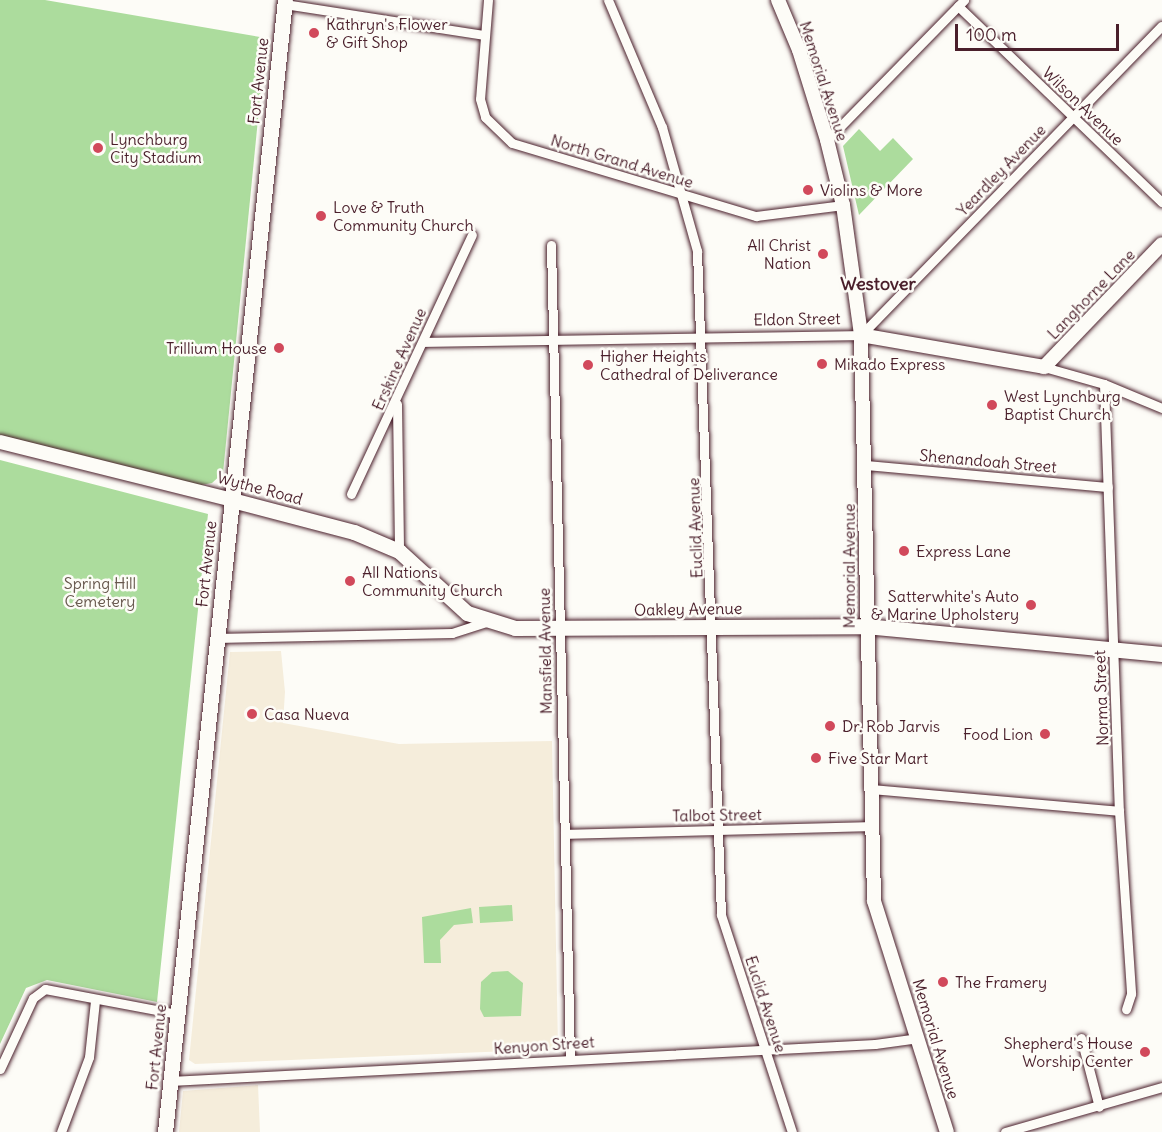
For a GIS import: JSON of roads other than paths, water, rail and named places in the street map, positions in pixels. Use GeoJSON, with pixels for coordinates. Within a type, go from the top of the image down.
{"type":"FeatureCollection","features":[{"type":"Feature","properties":{"kind":"main road","name":"Memorial Avenue"},"geometry":{"type":"LineString","coordinates":[[778,0],[800,54],[827,140],[843,205],[861,335],[865,465],[865,626],[874,901],[948,1132]]}},
{"type":"Feature","properties":{"kind":"main road","name":"Fort Avenue"},"geometry":{"type":"LineString","coordinates":[[165,1132],[284,2]]}},
{"type":"Feature","properties":{"kind":"main road","name":"Langhorne Lane"},"geometry":{"type":"LineString","coordinates":[[1044,367],[1162,244]]}},
{"type":"Feature","properties":{"kind":"main road","name":"Eldon Street"},"geometry":{"type":"LineString","coordinates":[[861,335],[1044,367]]}},
{"type":"Feature","properties":{"kind":"main road","name":"Wythe Road"},"geometry":{"type":"LineString","coordinates":[[0,442],[354,532],[399,551],[450,600],[486,622]]}},
{"type":"Feature","properties":{"kind":"main road","name":"Oakley Avenue"},"geometry":{"type":"LineString","coordinates":[[486,622],[560,629],[865,626],[1162,654]]}},
{"type":"Feature","properties":{"kind":"street","name":"North Grand Avenue"},"geometry":{"type":"LineString","coordinates":[[488,0],[480,99],[485,117],[497,132],[512,143],[756,216],[843,205]]}},
{"type":"Feature","properties":{"kind":"street","name":"Euclid Avenue"},"geometry":{"type":"LineString","coordinates":[[608,0],[662,127],[697,251],[703,336],[721,915],[792,1132]]}},
{"type":"Feature","properties":{"kind":"street"},"geometry":{"type":"LineString","coordinates":[[284,2],[484,35]]}},
{"type":"Feature","properties":{"kind":"street"},"geometry":{"type":"LineString","coordinates":[[827,140],[961,3]]}},
{"type":"Feature","properties":{"kind":"street","name":"Wilson Avenue"},"geometry":{"type":"LineString","coordinates":[[961,3],[1073,117],[1162,202]]}},
{"type":"Feature","properties":{"kind":"street","name":"Yeardley Avenue"},"geometry":{"type":"LineString","coordinates":[[861,335],[1162,26]]}},
{"type":"Feature","properties":{"kind":"street","name":"Erskine Avenue"},"geometry":{"type":"LineString","coordinates":[[351,494],[397,403],[472,235]]}},
{"type":"Feature","properties":{"kind":"street","name":"Mansfield Avenue"},"geometry":{"type":"LineString","coordinates":[[551,245],[570,1058]]}},
{"type":"Feature","properties":{"kind":"street","name":"Eldon Street"},"geometry":{"type":"LineString","coordinates":[[423,342],[861,335]]}},
{"type":"Feature","properties":{"kind":"street","name":"Eldon Street"},"geometry":{"type":"LineString","coordinates":[[1044,367],[1104,384],[1162,408]]}},
{"type":"Feature","properties":{"kind":"street","name":"Norma Street"},"geometry":{"type":"LineString","coordinates":[[1104,384],[1119,811],[1131,994],[1126,1008]]}},
{"type":"Feature","properties":{"kind":"street"},"geometry":{"type":"LineString","coordinates":[[397,403],[399,551]]}},
{"type":"Feature","properties":{"kind":"street","name":"Shenandoah Street"},"geometry":{"type":"LineString","coordinates":[[865,465],[1108,487]]}},
{"type":"Feature","properties":{"kind":"street","name":"Oakley Avenue"},"geometry":{"type":"LineString","coordinates":[[216,638],[465,631],[486,622]]}},
{"type":"Feature","properties":{"kind":"street"},"geometry":{"type":"LineString","coordinates":[[870,789],[1119,811]]}},
{"type":"Feature","properties":{"kind":"street","name":"Talbot Street"},"geometry":{"type":"LineString","coordinates":[[565,834],[870,826]]}},
{"type":"Feature","properties":{"kind":"street"},"geometry":{"type":"LineString","coordinates":[[0,1069],[38,992],[49,989],[95,1000],[177,1014]]}},
{"type":"Feature","properties":{"kind":"street"},"geometry":{"type":"LineString","coordinates":[[60,1132],[89,1057],[95,1000]]}},
{"type":"Feature","properties":{"kind":"street","name":"Kenyon Street"},"geometry":{"type":"LineString","coordinates":[[170,1081],[570,1058],[875,1044],[919,1038]]}},
{"type":"Feature","properties":{"kind":"street"},"geometry":{"type":"LineString","coordinates":[[1081,1038],[1099,1107]]}},
{"type":"Feature","properties":{"kind":"street"},"geometry":{"type":"LineString","coordinates":[[1005,1132],[1099,1107],[1162,1087]]}},
{"type":"Feature","properties":{"kind":"place","name":"Kathryn's Flower & Gift Shop"},"geometry":{"type":"Point","coordinates":[314,33]}},
{"type":"Feature","properties":{"kind":"place","name":"Lynchburg City Stadium"},"geometry":{"type":"Point","coordinates":[98,148]}},
{"type":"Feature","properties":{"kind":"place","name":"Violins & More"},"geometry":{"type":"Point","coordinates":[808,190]}},
{"type":"Feature","properties":{"kind":"place","name":"Love & Truth Community Church"},"geometry":{"type":"Point","coordinates":[321,216]}},
{"type":"Feature","properties":{"kind":"place","name":"All Christ Nation"},"geometry":{"type":"Point","coordinates":[823,254]}},
{"type":"Feature","properties":{"kind":"place","name":"Trillium House"},"geometry":{"type":"Point","coordinates":[279,348]}},
{"type":"Feature","properties":{"kind":"place","name":"Mikado Express"},"geometry":{"type":"Point","coordinates":[822,364]}},
{"type":"Feature","properties":{"kind":"place","name":"Higher Heights Cathedral of Deliverance"},"geometry":{"type":"Point","coordinates":[588,365]}},
{"type":"Feature","properties":{"kind":"place","name":"West Lynchburg Baptist Church"},"geometry":{"type":"Point","coordinates":[992,405]}},
{"type":"Feature","properties":{"kind":"place","name":"Express Lane"},"geometry":{"type":"Point","coordinates":[904,551]}},
{"type":"Feature","properties":{"kind":"place","name":"All Nations Community Church"},"geometry":{"type":"Point","coordinates":[350,581]}},
{"type":"Feature","properties":{"kind":"place","name":"Satterwhite's Auto & Marine Upholstery"},"geometry":{"type":"Point","coordinates":[1031,605]}},
{"type":"Feature","properties":{"kind":"place","name":"Casa Nueva"},"geometry":{"type":"Point","coordinates":[252,714]}},
{"type":"Feature","properties":{"kind":"place","name":"Dr. Rob Jarvis"},"geometry":{"type":"Point","coordinates":[830,726]}},
{"type":"Feature","properties":{"kind":"place","name":"Food Lion"},"geometry":{"type":"Point","coordinates":[1045,734]}},
{"type":"Feature","properties":{"kind":"place","name":"Five Star Mart"},"geometry":{"type":"Point","coordinates":[816,758]}},
{"type":"Feature","properties":{"kind":"place","name":"The Framery"},"geometry":{"type":"Point","coordinates":[943,982]}},
{"type":"Feature","properties":{"kind":"place","name":"Shepherd's House Worship Center"},"geometry":{"type":"Point","coordinates":[1145,1052]}},
{"type":"Feature","properties":{"kind":"district","name":"Westover"},"geometry":{"type":"Point","coordinates":[878,284]}},
{"type":"Feature","properties":{"kind":"park label","name":"Spring Hill Cemetery"},"geometry":{"type":"Point","coordinates":[100,592]}}]}
